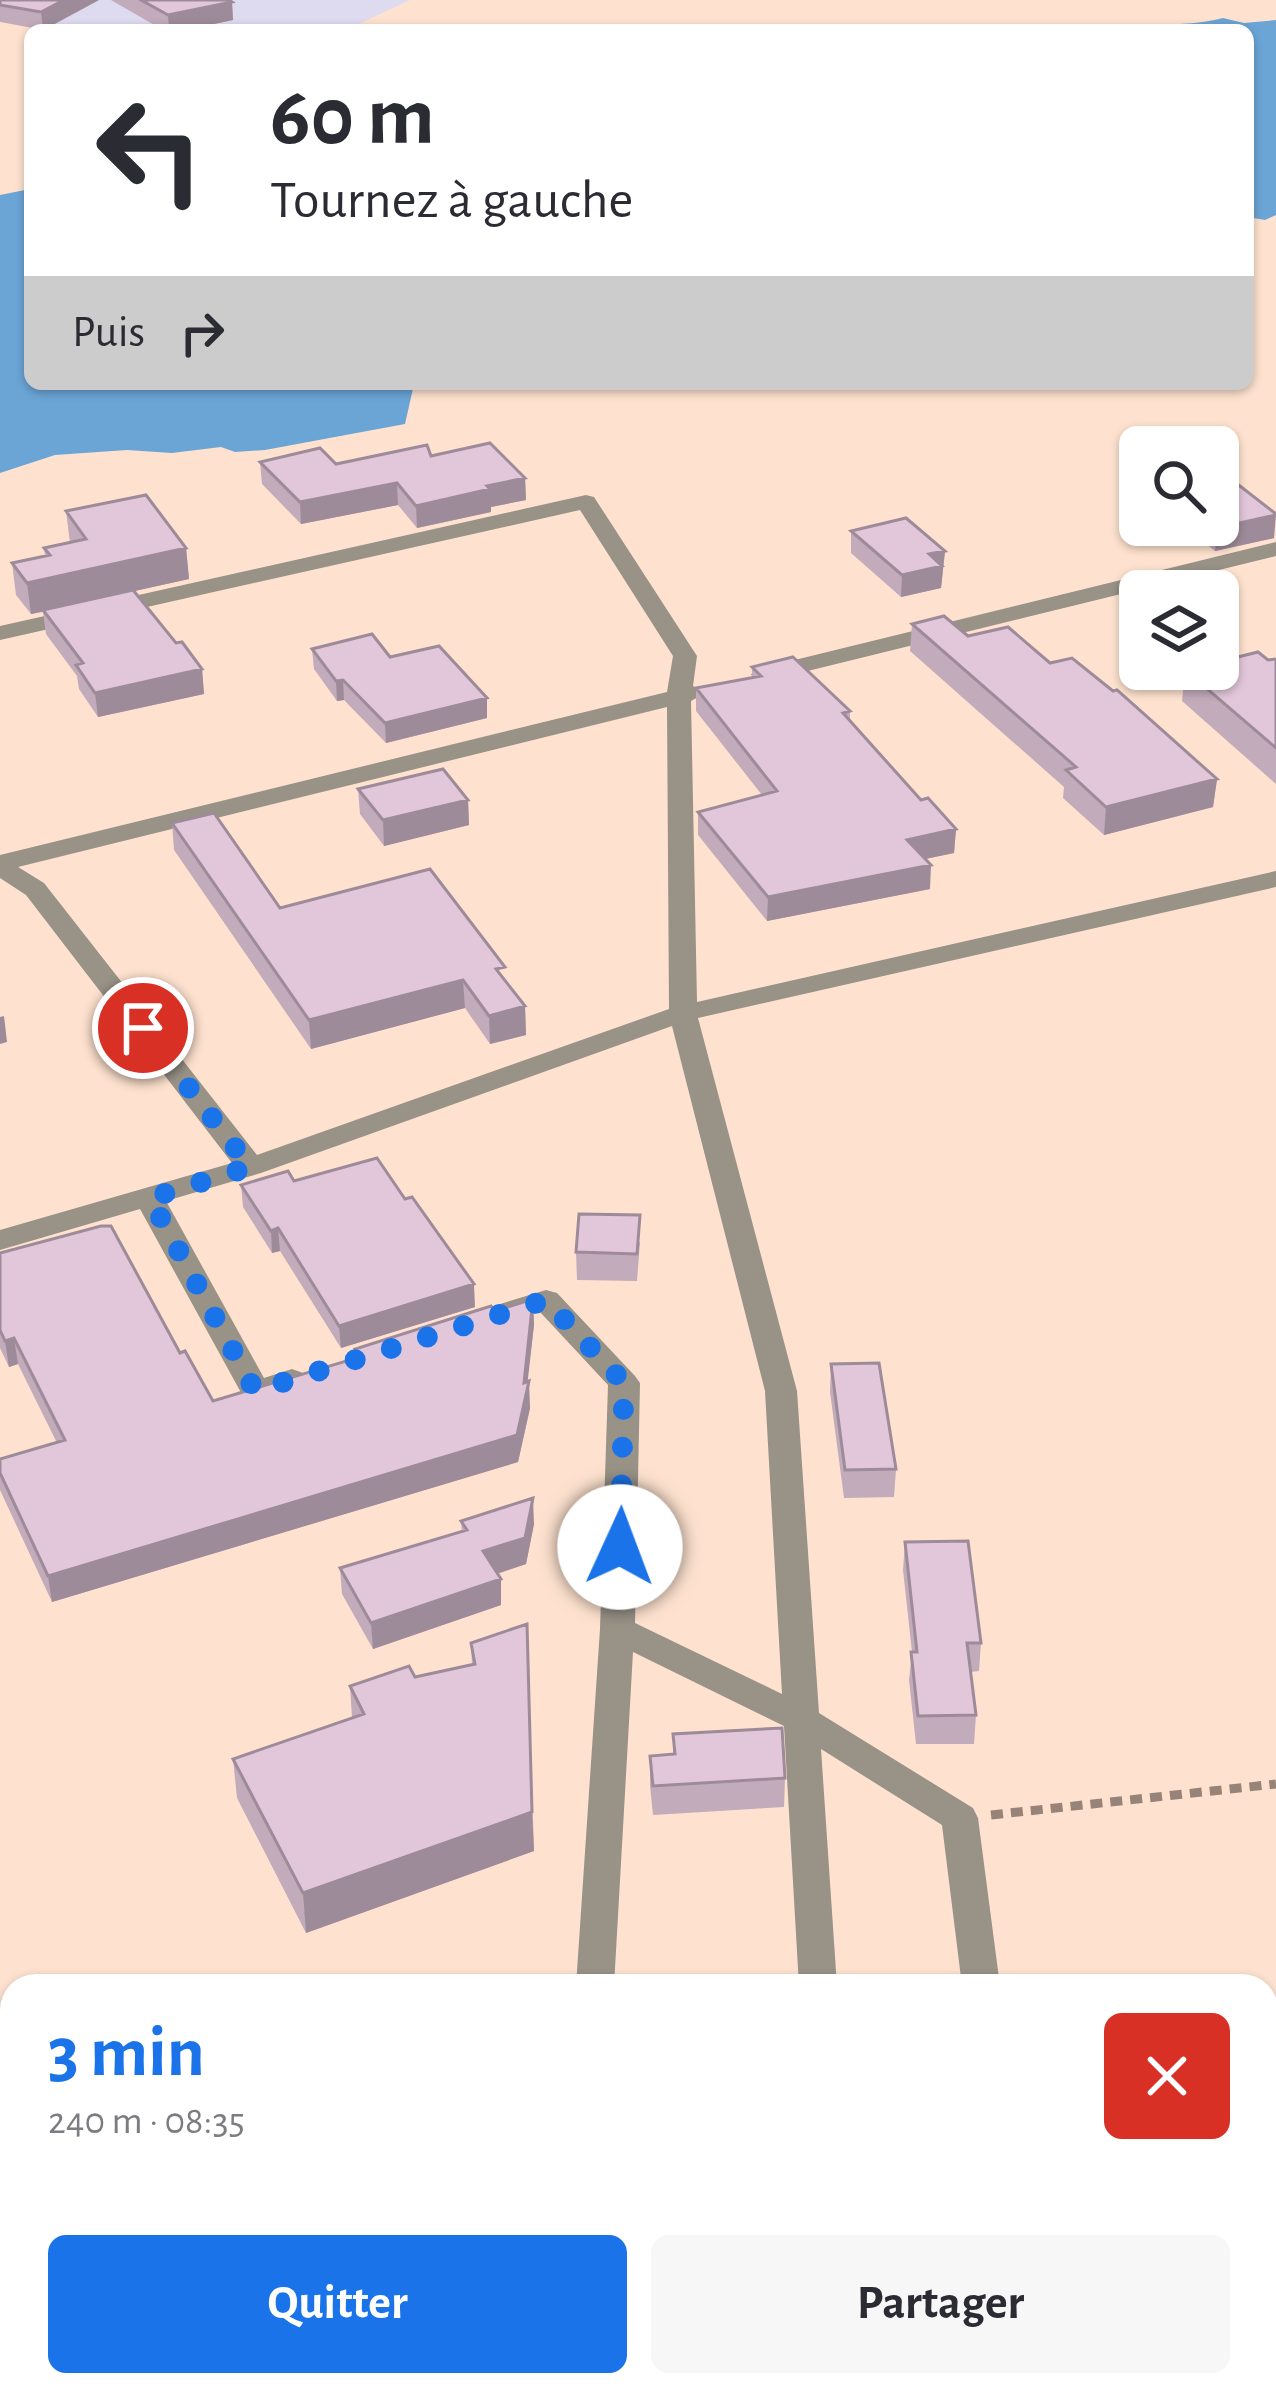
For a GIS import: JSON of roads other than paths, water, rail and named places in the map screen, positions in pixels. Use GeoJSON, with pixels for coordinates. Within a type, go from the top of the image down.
{"type":"FeatureCollection","features":[{"type":"Feature","properties":{"kind":"street"},"geometry":{"type":"LineString","coordinates":[[0,633],[586,502],[685,656],[679,696],[683,1013],[781,1390],[817,1974]]}},
{"type":"Feature","properties":{"kind":"street"},"geometry":{"type":"LineString","coordinates":[[0,865],[1276,549]]}},
{"type":"Feature","properties":{"kind":"street"},"geometry":{"type":"LineString","coordinates":[[1249,556],[1276,580]]}},
{"type":"Feature","properties":{"kind":"street"},"geometry":{"type":"LineString","coordinates":[[0,865],[35,889],[250,1167]]}},
{"type":"Feature","properties":{"kind":"street"},"geometry":{"type":"LineString","coordinates":[[0,1240],[250,1167],[683,1013],[1276,879]]}},
{"type":"Feature","properties":{"kind":"street"},"geometry":{"type":"LineString","coordinates":[[150,1198],[255,1391],[322,1370]]}},
{"type":"Feature","properties":{"kind":"street"},"geometry":{"type":"LineString","coordinates":[[457,1328],[546,1300],[624,1383],[617,1629],[596,1974]]}},
{"type":"Feature","properties":{"kind":"street"},"geometry":{"type":"LineString","coordinates":[[617,1629],[800,1718],[960,1818],[980,1974]]}},
{"type":"Feature","properties":{"kind":"water"},"geometry":{"type":"Polygon","coordinates":[[[1223,18],[1244,23],[1276,20],[1276,215],[1265,220],[1254,218],[1254,24],[1188,24],[1223,18]]]}},
{"type":"Feature","properties":{"kind":"water"},"geometry":{"type":"Polygon","coordinates":[[[24,190],[24,390],[413,390],[405,424],[265,450],[235,452],[221,447],[172,453],[127,450],[55,455],[0,473],[0,195],[24,190]]]}}]}
